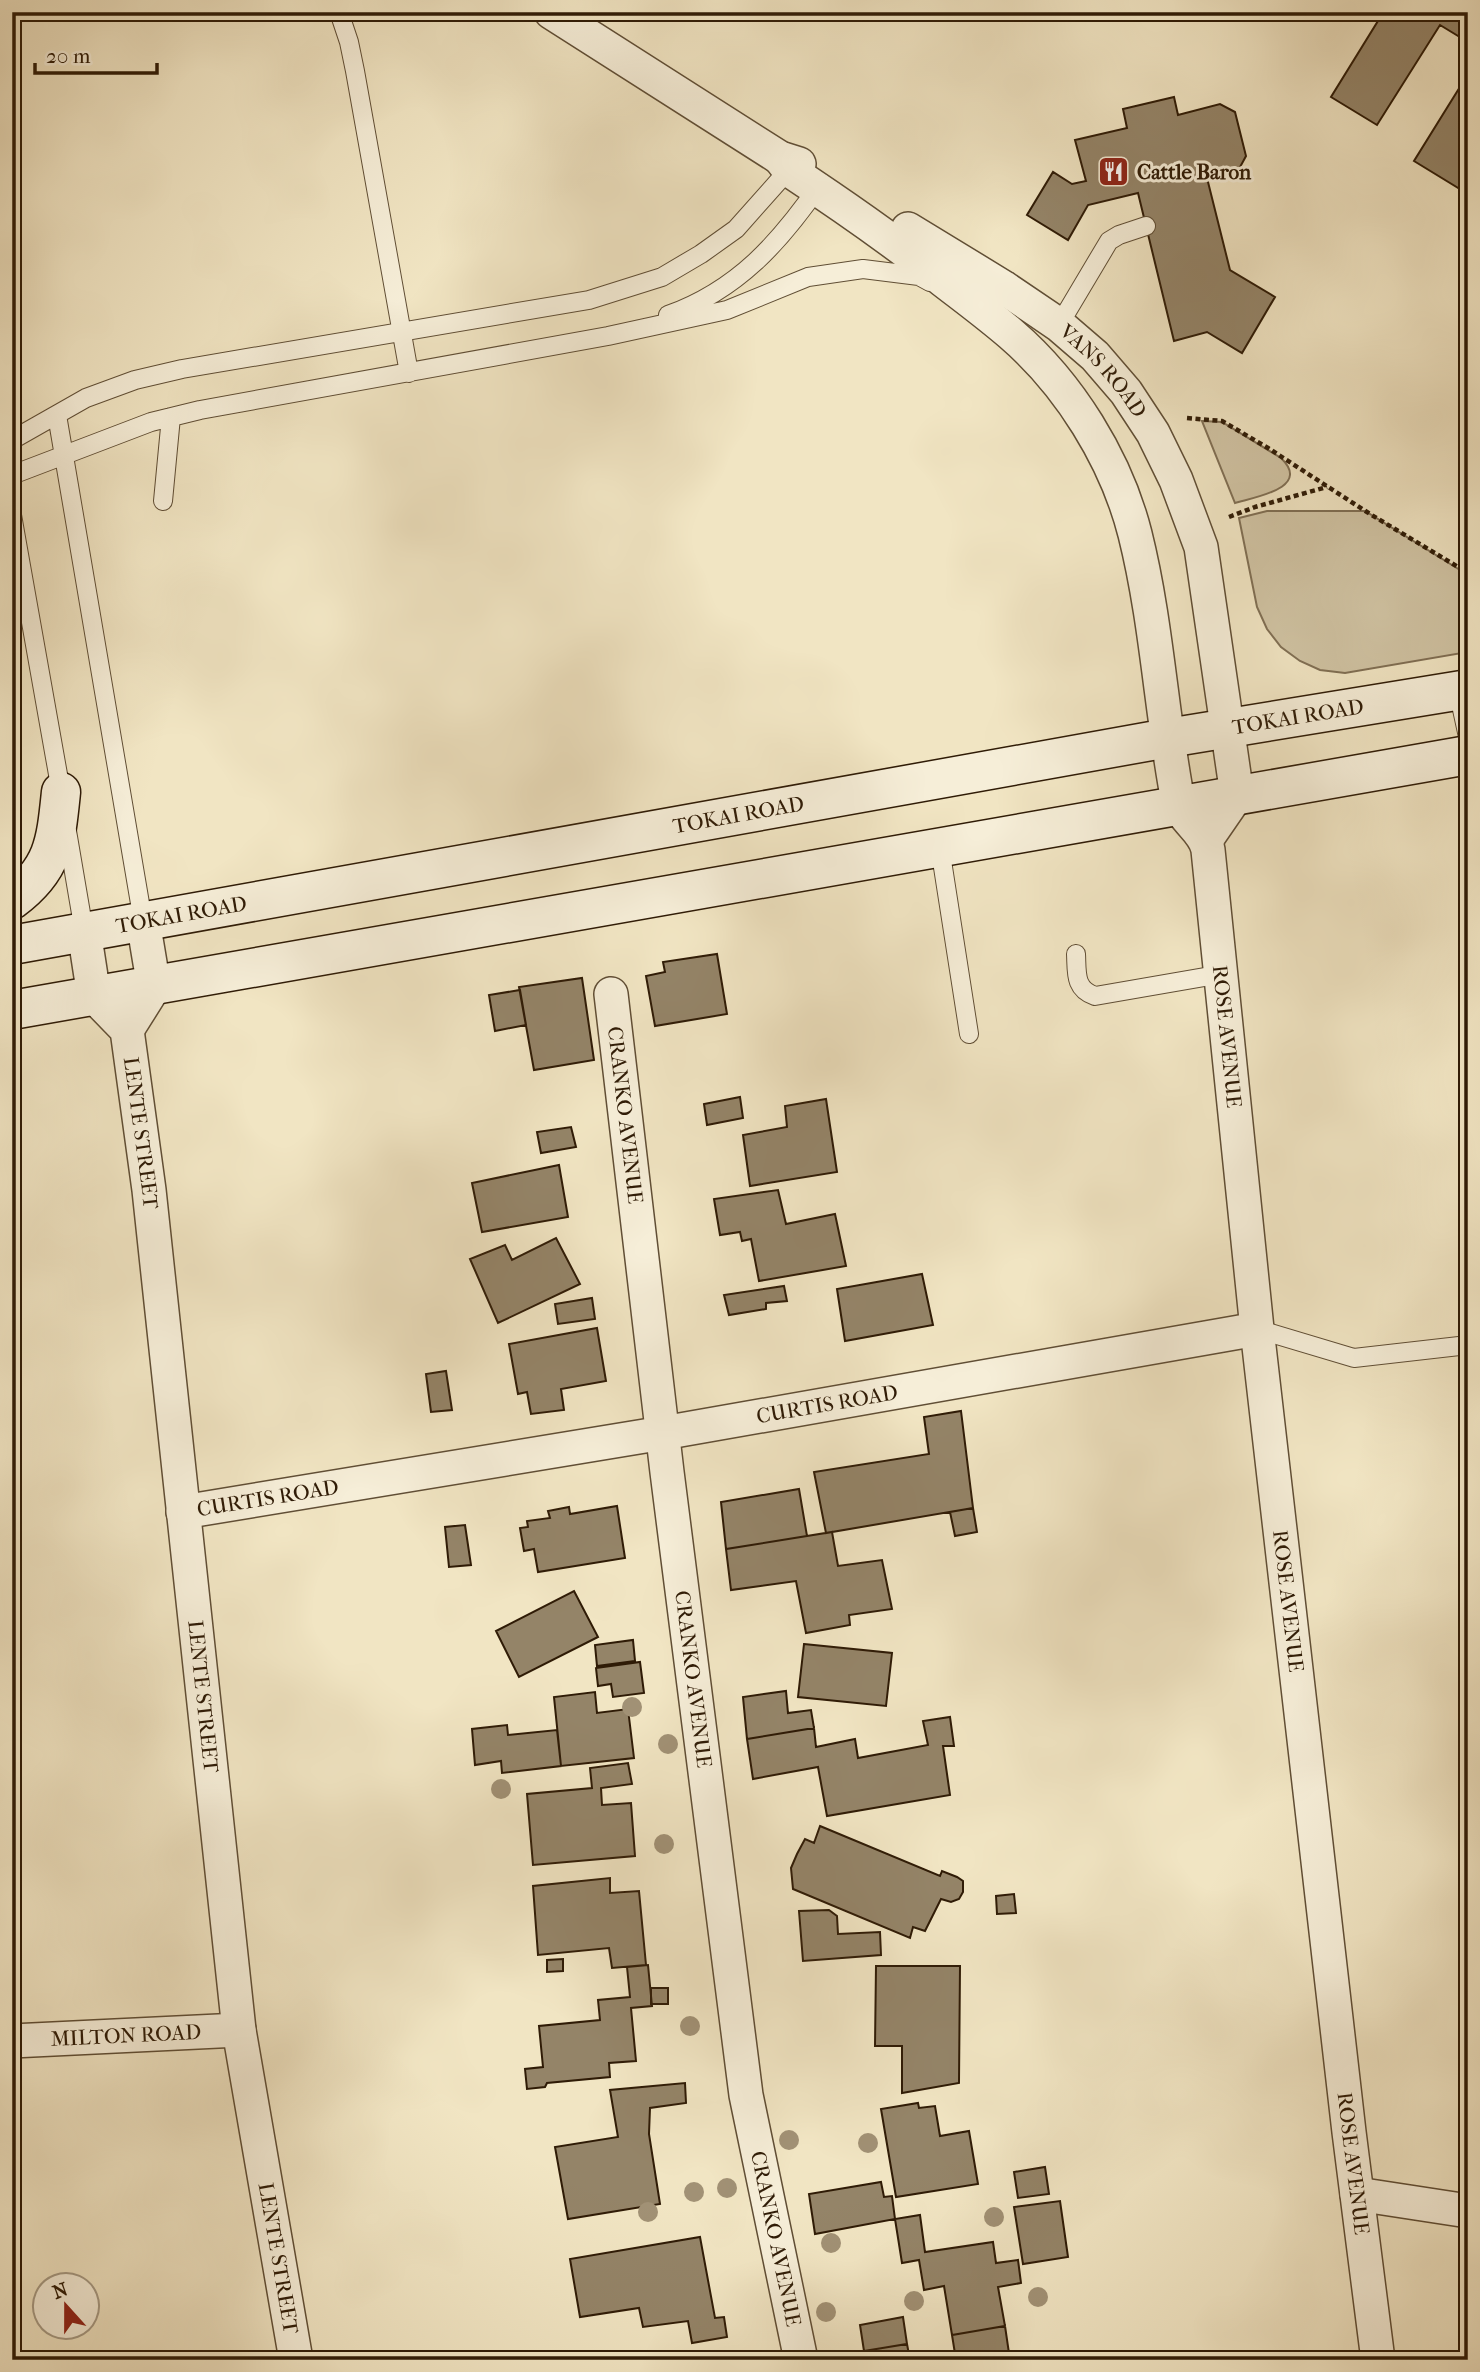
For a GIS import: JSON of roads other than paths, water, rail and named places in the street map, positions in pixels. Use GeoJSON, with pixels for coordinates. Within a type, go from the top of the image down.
{"type":"FeatureCollection","features":[{"type":"Feature","properties":{"kind":"main road","name":"TOKAI ROAD"},"geometry":{"type":"LineString","coordinates":[[12,945],[1168,738],[1463,690]]}},
{"type":"Feature","properties":{"kind":"main road"},"geometry":{"type":"LineString","coordinates":[[12,1010],[1468,755]]}},
{"type":"Feature","properties":{"kind":"main road"},"geometry":{"type":"LineString","coordinates":[[12,900],[32,886],[49,859],[57,832],[61,792]]}},
{"type":"Feature","properties":{"kind":"street","name":"VANS ROAD"},"geometry":{"type":"LineString","coordinates":[[560,15],[821,184],[1003,287],[1059,325],[1095,356],[1126,392],[1153,433],[1176,480],[1201,547],[1237,795]]}},
{"type":"Feature","properties":{"kind":"street","name":"VANS ROAD"},"geometry":{"type":"LineString","coordinates":[[821,184],[1013,335],[1061,387],[1090,427],[1119,487],[1135,533],[1147,593],[1179,806]]}},
{"type":"Feature","properties":{"kind":"street"},"geometry":{"type":"LineString","coordinates":[[1179,806],[1206,840],[1237,795]]}},
{"type":"Feature","properties":{"kind":"street","name":"ROSE AVENUE"},"geometry":{"type":"LineString","coordinates":[[1206,840],[1258,1329],[1378,2360]]}},
{"type":"Feature","properties":{"kind":"street"},"geometry":{"type":"LineString","coordinates":[[143,921],[154,987]]}},
{"type":"Feature","properties":{"kind":"street"},"geometry":{"type":"LineString","coordinates":[[84,932],[94,996]]}},
{"type":"Feature","properties":{"kind":"street","name":"LENTE STREET"},"geometry":{"type":"LineString","coordinates":[[127,1030],[154,987]]}},
{"type":"Feature","properties":{"kind":"street","name":"CRANKO AVENUE"},"geometry":{"type":"LineString","coordinates":[[611,994],[746,2095],[801,2360]]}},
{"type":"Feature","properties":{"kind":"street","name":"LENTE STREET"},"geometry":{"type":"LineString","coordinates":[[94,996],[127,1030],[149,1190],[239,2030],[296,2360]]}},
{"type":"Feature","properties":{"kind":"street","name":"CURTIS ROAD"},"geometry":{"type":"LineString","coordinates":[[183,1512],[663,1433],[1258,1329]]}},
{"type":"Feature","properties":{"kind":"street","name":"MILTON ROAD"},"geometry":{"type":"LineString","coordinates":[[12,2041],[239,2030]]}},
{"type":"Feature","properties":{"kind":"street"},"geometry":{"type":"LineString","coordinates":[[1357,2194],[1468,2211]]}},
{"type":"Feature","properties":{"kind":"lane"},"geometry":{"type":"LineString","coordinates":[[339,12],[353,62],[409,373]]}},
{"type":"Feature","properties":{"kind":"lane"},"geometry":{"type":"LineString","coordinates":[[12,440],[86,398],[135,380],[589,300],[662,277],[736,229],[788,163]]}},
{"type":"Feature","properties":{"kind":"lane"},"geometry":{"type":"LineString","coordinates":[[608,336],[680,311],[722,288],[749,269],[785,232],[821,184]]}},
{"type":"Feature","properties":{"kind":"lane"},"geometry":{"type":"LineString","coordinates":[[1059,325],[1109,241],[1146,226]]}},
{"type":"Feature","properties":{"kind":"lane"},"geometry":{"type":"LineString","coordinates":[[12,475],[151,422],[171,417],[608,336],[727,310],[808,277],[863,269],[919,276],[973,304]]}},
{"type":"Feature","properties":{"kind":"lane"},"geometry":{"type":"LineString","coordinates":[[57,415],[143,921]]}},
{"type":"Feature","properties":{"kind":"lane"},"geometry":{"type":"LineString","coordinates":[[163,501],[171,417]]}},
{"type":"Feature","properties":{"kind":"lane"},"geometry":{"type":"LineString","coordinates":[[12,515],[84,932]]}},
{"type":"Feature","properties":{"kind":"lane"},"geometry":{"type":"LineString","coordinates":[[1463,690],[1468,737]]}},
{"type":"Feature","properties":{"kind":"lane"},"geometry":{"type":"LineString","coordinates":[[940,848],[969,1034]]}},
{"type":"Feature","properties":{"kind":"lane"},"geometry":{"type":"LineString","coordinates":[[1076,954],[1078,984],[1085,992],[1095,996],[1222,974]]}},
{"type":"Feature","properties":{"kind":"lane","name":"CURTIS ROAD"},"geometry":{"type":"LineString","coordinates":[[1258,1329],[1354,1358],[1468,1345]]}},
{"type":"Feature","properties":{"kind":"place","name":"Cattle Baron"},"geometry":{"type":"Point","coordinates":[1114,172]}}]}
